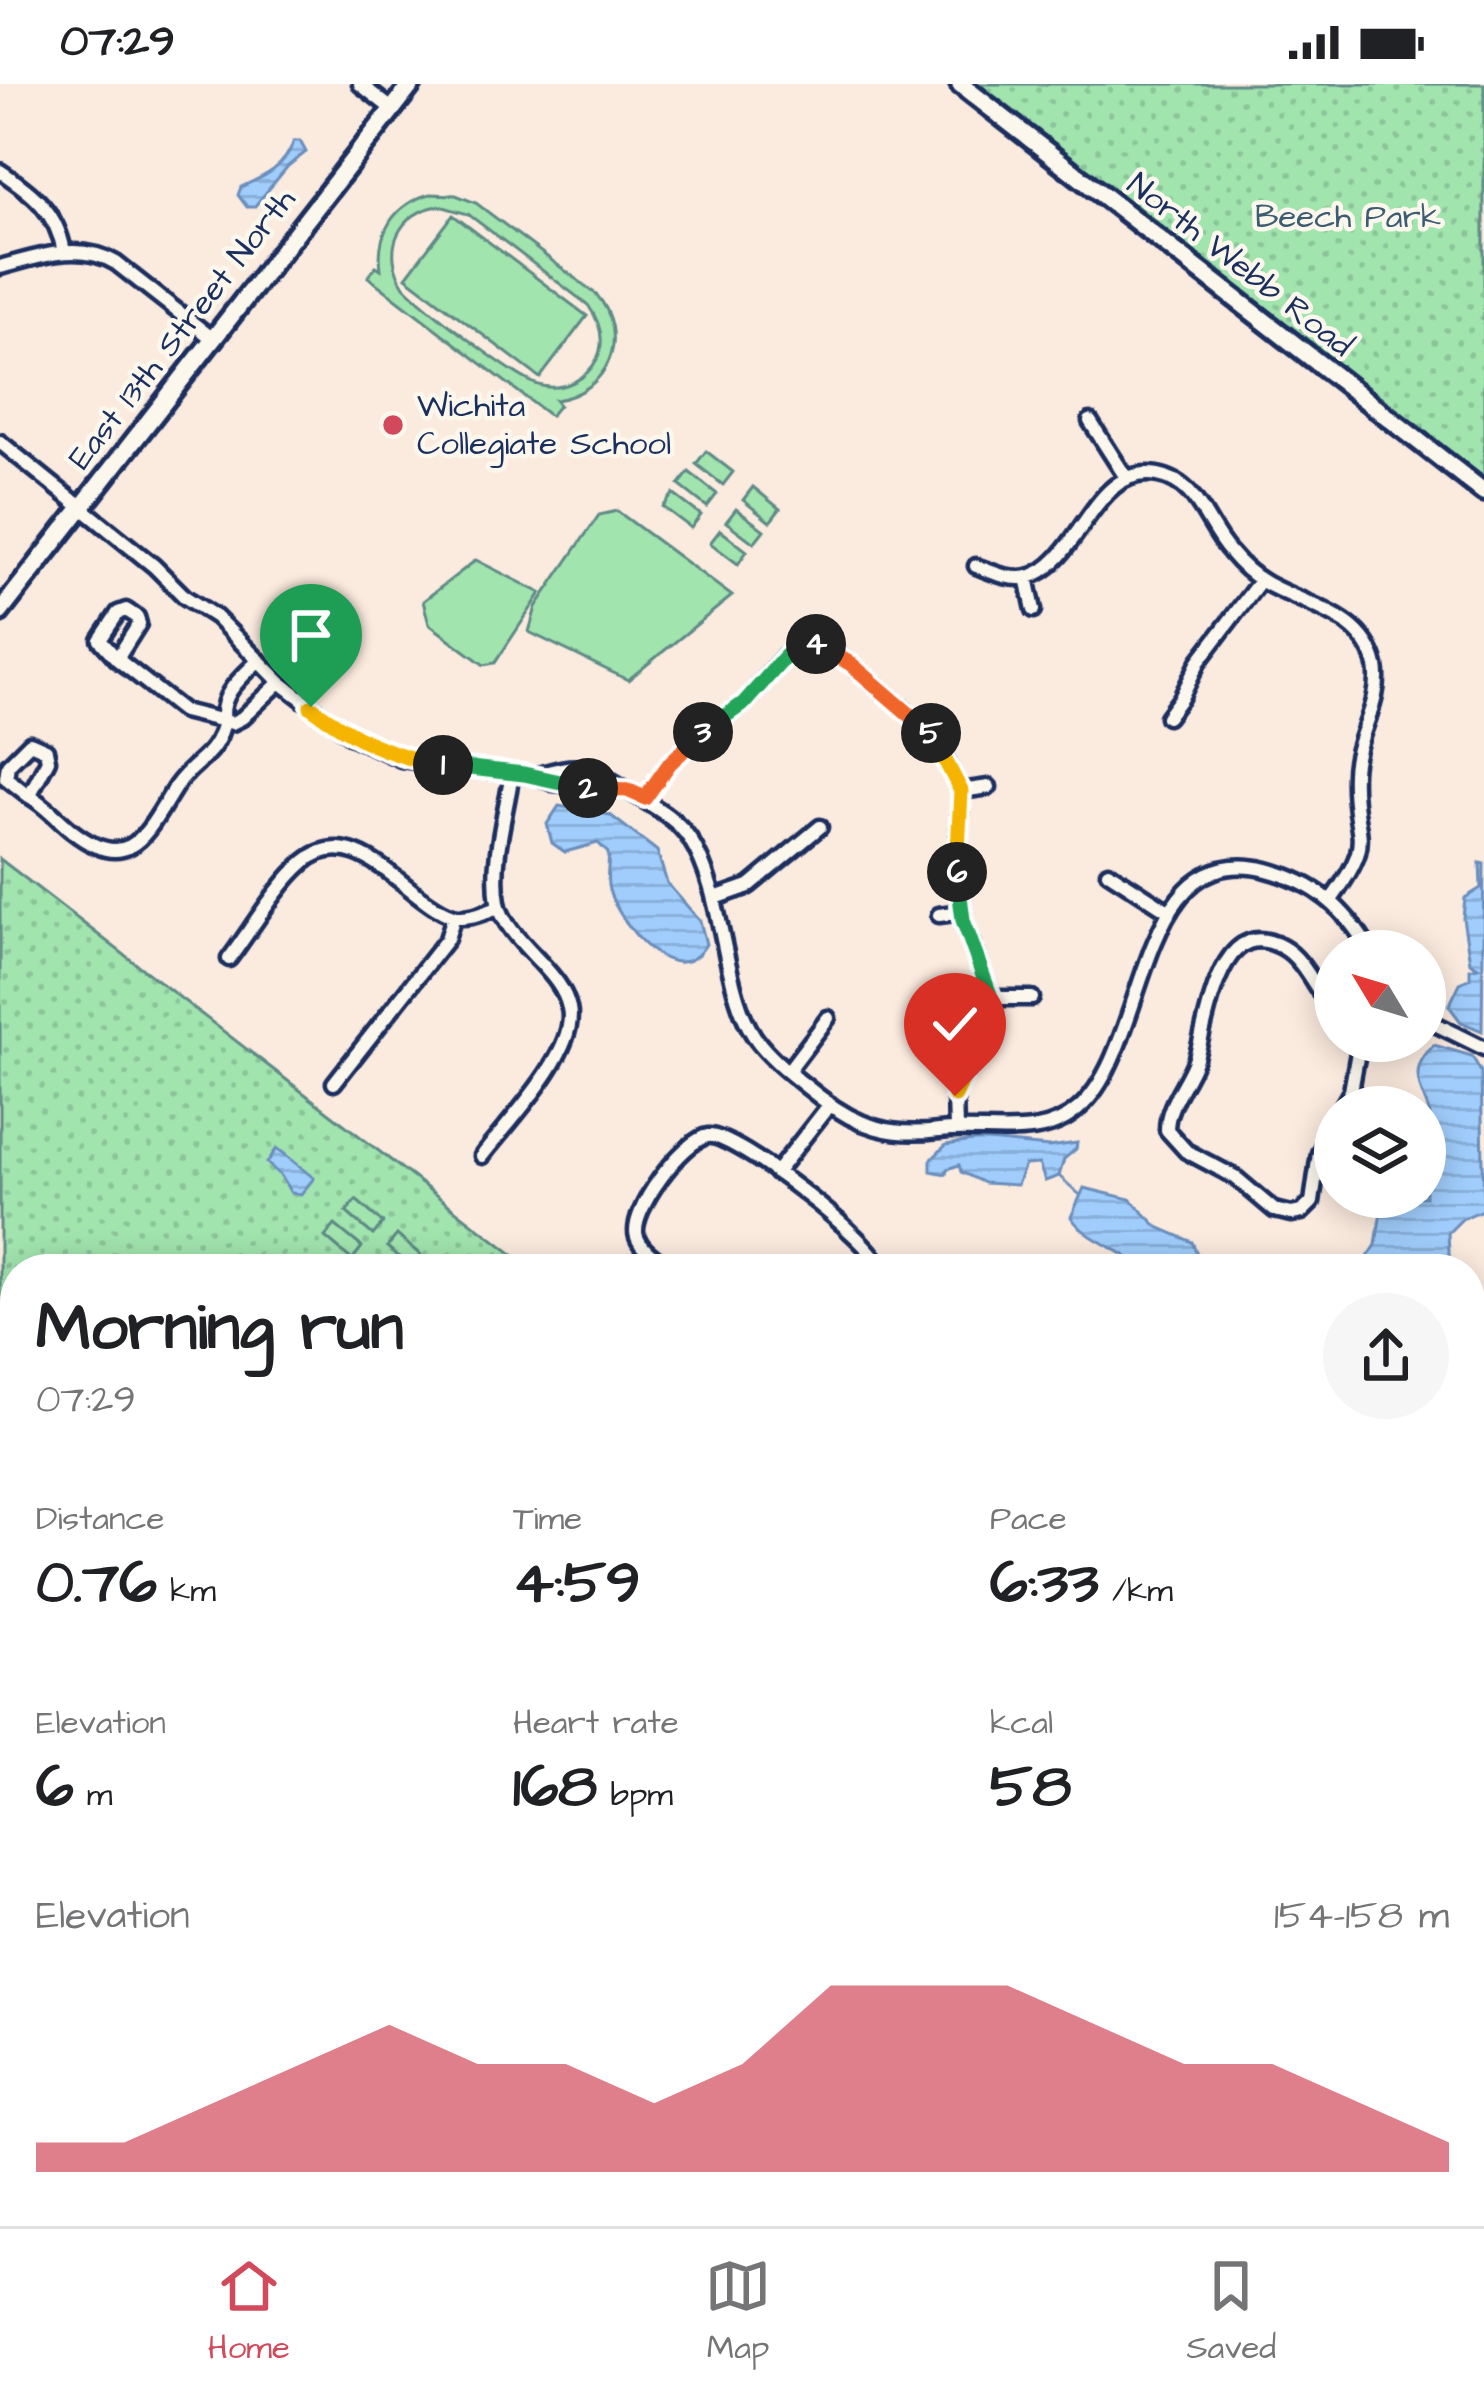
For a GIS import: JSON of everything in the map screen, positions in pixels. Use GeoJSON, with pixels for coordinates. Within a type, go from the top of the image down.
{"type":"FeatureCollection","features":[{"type":"Feature","properties":{"kind":"main road","name":"East 13th Street North"},"geometry":{"type":"LineString","coordinates":[[0,612],[412,84]]}},
{"type":"Feature","properties":{"kind":"main road","name":"North Webb Road"},"geometry":{"type":"LineString","coordinates":[[960,84],[1484,492]]}},
{"type":"Feature","properties":{"kind":"street"},"geometry":{"type":"LineString","coordinates":[[360,84],[392,110]]}},
{"type":"Feature","properties":{"kind":"street"},"geometry":{"type":"LineString","coordinates":[[0,171],[50,210],[64,252]]}},
{"type":"Feature","properties":{"kind":"street"},"geometry":{"type":"LineString","coordinates":[[0,267],[64,252],[109,258],[213,338]]}},
{"type":"Feature","properties":{"kind":"street"},"geometry":{"type":"LineString","coordinates":[[1090,421],[1127,479]]}},
{"type":"Feature","properties":{"kind":"street"},"geometry":{"type":"LineString","coordinates":[[0,442],[215,617],[280,682],[352,737],[401,759],[627,790],[645,798],[687,833],[707,868],[742,1009],[757,1042],[830,1104],[880,1131],[909,1135],[956,1129],[1041,1129],[1058,1124],[1081,1107],[1102,1082],[1119,1048],[1147,963],[1170,912],[1192,881],[1214,869],[1238,866],[1311,885],[1331,899],[1357,930]]}},
{"type":"Feature","properties":{"kind":"street"},"geometry":{"type":"LineString","coordinates":[[976,566],[1001,576],[1028,577],[1048,566],[1106,495],[1127,479],[1154,474],[1172,478],[1192,494],[1228,550],[1260,580],[1339,616],[1364,640],[1376,668],[1374,700],[1354,770],[1363,839],[1357,864],[1331,899]]}},
{"type":"Feature","properties":{"kind":"street"},"geometry":{"type":"LineString","coordinates":[[1028,577],[1034,610]]}},
{"type":"Feature","properties":{"kind":"street"},"geometry":{"type":"LineString","coordinates":[[1167,717],[1199,661],[1260,580]]}},
{"type":"Feature","properties":{"kind":"street"},"geometry":{"type":"LineString","coordinates":[[645,798],[670,763],[744,703],[785,655],[808,644],[826,647],[934,735],[961,791],[957,873],[962,912],[990,998],[986,1030],[955,1096],[956,1129]]}},
{"type":"Feature","properties":{"kind":"street"},"geometry":{"type":"LineString","coordinates":[[117,658],[183,710],[232,723],[280,682]]}},
{"type":"Feature","properties":{"kind":"street"},"geometry":{"type":"LineString","coordinates":[[29,796],[104,850],[128,847],[158,822],[180,781],[219,744],[226,695],[259,660]]}},
{"type":"Feature","properties":{"kind":"street"},"geometry":{"type":"LineString","coordinates":[[482,1156],[556,1060],[578,1010],[498,907],[497,869],[512,773]]}},
{"type":"Feature","properties":{"kind":"street"},"geometry":{"type":"LineString","coordinates":[[961,791],[989,787]]}},
{"type":"Feature","properties":{"kind":"street"},"geometry":{"type":"LineString","coordinates":[[715,898],[749,886],[820,827]]}},
{"type":"Feature","properties":{"kind":"street"},"geometry":{"type":"LineString","coordinates":[[318,838],[322,854]]}},
{"type":"Feature","properties":{"kind":"street"},"geometry":{"type":"LineString","coordinates":[[229,959],[302,863],[322,854],[343,850],[368,857],[454,916],[477,915],[498,907]]}},
{"type":"Feature","properties":{"kind":"street"},"geometry":{"type":"LineString","coordinates":[[1108,872],[1170,912]]}},
{"type":"Feature","properties":{"kind":"street"},"geometry":{"type":"LineString","coordinates":[[939,915],[962,912]]}},
{"type":"Feature","properties":{"kind":"street"},"geometry":{"type":"LineString","coordinates":[[334,1083],[447,939],[454,916]]}},
{"type":"Feature","properties":{"kind":"street"},"geometry":{"type":"LineString","coordinates":[[1314,985],[1285,948],[1250,944],[1230,955],[1216,981],[1194,1063],[1167,1116],[1167,1130],[1186,1151],[1235,1177],[1274,1210],[1301,1212],[1312,1202],[1314,1188]]}},
{"type":"Feature","properties":{"kind":"street"},"geometry":{"type":"LineString","coordinates":[[990,998],[1032,998]]}},
{"type":"Feature","properties":{"kind":"street"},"geometry":{"type":"LineString","coordinates":[[788,1072],[828,1018]]}},
{"type":"Feature","properties":{"kind":"street"},"geometry":{"type":"LineString","coordinates":[[1446,1030],[1484,1048]]}},
{"type":"Feature","properties":{"kind":"street"},"geometry":{"type":"LineString","coordinates":[[776,1173],[830,1104]]}},
{"type":"Feature","properties":{"kind":"street"},"geometry":{"type":"LineString","coordinates":[[651,1254],[636,1236],[635,1217],[688,1146],[705,1136],[731,1141],[874,1254]]}},
{"type":"Feature","properties":{"kind":"green space","name":"Beech Park"},"geometry":{"type":"Polygon","coordinates":[[[963,84],[1484,84],[1484,492],[963,84]]]}},
{"type":"Feature","properties":{"kind":"green space"},"geometry":{"type":"Polygon","coordinates":[[[430,194],[456,195],[476,203],[596,294],[607,310],[613,344],[609,360],[589,386],[555,400],[559,405],[550,416],[368,277],[376,266],[381,269],[381,244],[390,222],[430,194]],[[440,206],[425,209],[404,224],[394,259],[404,286],[471,342],[530,381],[558,387],[581,378],[593,366],[601,345],[588,305],[468,214],[440,206]]]}},
{"type":"Feature","properties":{"kind":"green space"},"geometry":{"type":"Polygon","coordinates":[[[453,215],[587,316],[540,378],[406,277],[453,215]]]}},
{"type":"Feature","properties":{"kind":"green space"},"geometry":{"type":"Polygon","coordinates":[[[706,451],[733,472],[723,485],[696,464],[706,451]]]}},
{"type":"Feature","properties":{"kind":"green space"},"geometry":{"type":"Polygon","coordinates":[[[689,472],[717,494],[707,507],[679,485],[689,472]]]}},
{"type":"Feature","properties":{"kind":"green space"},"geometry":{"type":"Polygon","coordinates":[[[753,487],[780,509],[770,522],[743,500],[753,487]]]}},
{"type":"Feature","properties":{"kind":"green space"},"geometry":{"type":"Polygon","coordinates":[[[673,494],[701,515],[691,528],[663,507],[673,494]]]}},
{"type":"Feature","properties":{"kind":"green space"},"geometry":{"type":"Polygon","coordinates":[[[736,509],[764,530],[754,543],[726,522],[736,509]]]}},
{"type":"Feature","properties":{"kind":"green space"},"geometry":{"type":"Polygon","coordinates":[[[617,511],[732,596],[628,680],[529,632],[536,607],[599,515],[617,511]]]}},
{"type":"Feature","properties":{"kind":"green space"},"geometry":{"type":"Polygon","coordinates":[[[720,530],[747,551],[738,564],[710,543],[720,530]]]}},
{"type":"Feature","properties":{"kind":"green space"},"geometry":{"type":"Polygon","coordinates":[[[476,560],[541,593],[495,663],[484,665],[429,624],[423,601],[476,560]]]}},
{"type":"Feature","properties":{"kind":"green space"},"geometry":{"type":"Polygon","coordinates":[[[0,859],[513,1254],[0,1254],[0,859]]]}},
{"type":"Feature","properties":{"kind":"green space"},"geometry":{"type":"Polygon","coordinates":[[[356,1200],[383,1223],[373,1235],[346,1212],[356,1200]]]}},
{"type":"Feature","properties":{"kind":"green space"},"geometry":{"type":"Polygon","coordinates":[[[335,1225],[362,1247],[357,1254],[345,1254],[325,1237],[335,1225]]]}},
{"type":"Feature","properties":{"kind":"green space"},"geometry":{"type":"Polygon","coordinates":[[[397,1235],[419,1254],[396,1254],[387,1247],[397,1235]]]}},
{"type":"Feature","properties":{"kind":"water"},"geometry":{"type":"Polygon","coordinates":[[[294,141],[300,141],[306,152],[254,207],[247,207],[238,195],[241,187],[273,170],[294,141]]]}},
{"type":"Feature","properties":{"kind":"water"},"geometry":{"type":"Polygon","coordinates":[[[559,806],[610,815],[657,851],[667,883],[700,921],[706,944],[694,958],[680,962],[665,958],[636,935],[609,890],[608,853],[598,843],[565,852],[552,843],[547,824],[559,806]]]}},
{"type":"Feature","properties":{"kind":"water"},"geometry":{"type":"Polygon","coordinates":[[[1480,863],[1484,864],[1482,1031],[1461,1022],[1449,1006],[1460,983],[1470,978],[1470,969],[1478,967],[1470,962],[1463,918],[1465,898],[1481,888],[1480,863]]]}},
{"type":"Feature","properties":{"kind":"water"},"geometry":{"type":"Polygon","coordinates":[[[1446,1048],[1472,1056],[1481,1072],[1484,1209],[1462,1219],[1448,1233],[1449,1254],[1370,1254],[1380,1218],[1446,1218],[1446,1086],[1420,1086],[1421,1062],[1446,1062],[1446,1048]]]}},
{"type":"Feature","properties":{"kind":"water"},"geometry":{"type":"Polygon","coordinates":[[[979,1140],[1049,1147],[1077,1143],[1064,1159],[1059,1176],[1045,1181],[1039,1164],[1025,1165],[1017,1185],[984,1183],[961,1172],[959,1165],[946,1174],[931,1171],[931,1160],[946,1145],[979,1140]]]}},
{"type":"Feature","properties":{"kind":"water"},"geometry":{"type":"Polygon","coordinates":[[[277,1148],[314,1178],[301,1194],[291,1193],[267,1163],[277,1148]]]}},
{"type":"Feature","properties":{"kind":"water"},"geometry":{"type":"Polygon","coordinates":[[[1084,1188],[1130,1199],[1158,1227],[1192,1242],[1197,1254],[1123,1254],[1087,1233],[1071,1217],[1084,1188]]]}},
{"type":"Feature","properties":{"kind":"waterway"},"geometry":{"type":"LineString","coordinates":[[1059,1176],[1079,1194]]}},
{"type":"Feature","properties":{"kind":"waterway"},"geometry":{"type":"LineString","coordinates":[[520,2226],[570,2226]]}},
{"type":"Feature","properties":{"kind":"place","name":"Wichita Collegiate School"},"geometry":{"type":"Point","coordinates":[393,425]}},
{"type":"Feature","properties":{"kind":"route"},"geometry":{"type":"LineString","coordinates":[[311,707],[352,737],[401,759],[627,790],[645,798],[670,763],[744,703],[793,648],[826,647],[934,735],[961,791],[957,873],[963,920],[990,998],[986,1030],[955,1096]]}}]}
